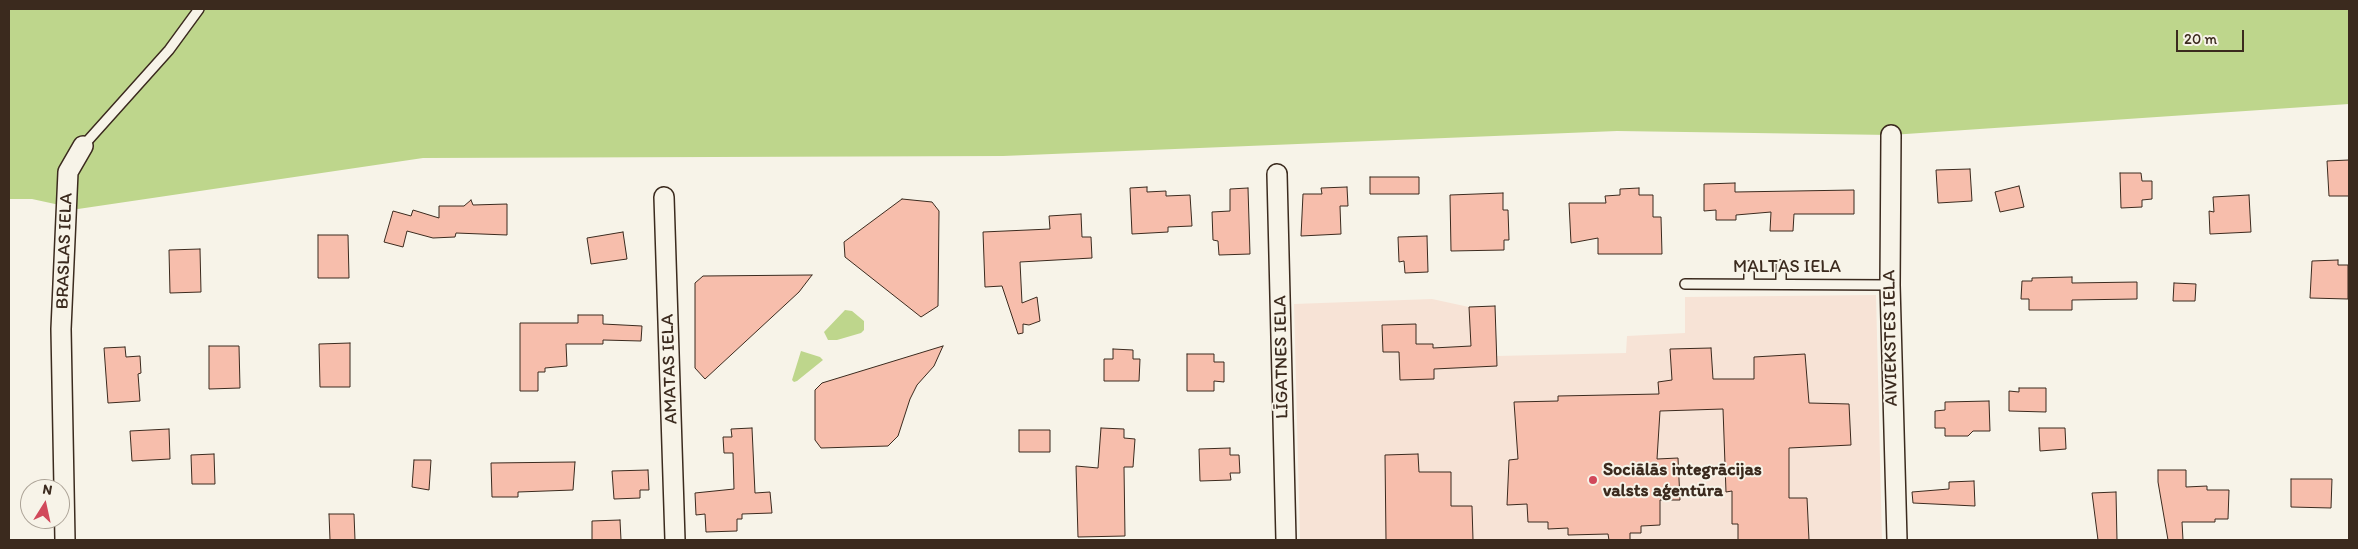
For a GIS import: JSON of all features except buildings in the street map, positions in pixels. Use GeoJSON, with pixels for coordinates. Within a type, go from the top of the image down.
{"type":"FeatureCollection","features":[{"type":"Feature","properties":{"kind":"street","name":"AIVIEKSTES IELA"},"geometry":{"type":"LineString","coordinates":[[1890,135],[1890,285],[1897,540]]}},
{"type":"Feature","properties":{"kind":"street","name":"BRASLAS IELA"},"geometry":{"type":"LineString","coordinates":[[66,540],[61,329],[68,172],[83,146]]}},
{"type":"Feature","properties":{"kind":"street","name":"LĪGATNES IELA"},"geometry":{"type":"LineString","coordinates":[[1278,174],[1286,540]]}},
{"type":"Feature","properties":{"kind":"street","name":"AMATAS IELA"},"geometry":{"type":"LineString","coordinates":[[664,197],[675,540]]}},
{"type":"Feature","properties":{"kind":"lane","name":"BRASLAS IELA"},"geometry":{"type":"LineString","coordinates":[[83,146],[169,50],[199,9]]}},
{"type":"Feature","properties":{"kind":"lane"},"geometry":{"type":"LineString","coordinates":[[1781,265],[1782,284]]}},
{"type":"Feature","properties":{"kind":"lane"},"geometry":{"type":"LineString","coordinates":[[1749,266],[1749,283]]}},
{"type":"Feature","properties":{"kind":"lane","name":"MALTAS IELA"},"geometry":{"type":"LineString","coordinates":[[1685,284],[1890,285]]}},
{"type":"Feature","properties":{"kind":"shaded area"},"geometry":{"type":"Polygon","coordinates":[[[1876,295],[1882,540],[1300,540],[1294,304],[1432,299],[1469,307],[1495,306],[1497,356],[1626,353],[1627,336],[1685,333],[1685,297],[1876,295]]]}},
{"type":"Feature","properties":{"kind":"green space"},"geometry":{"type":"Polygon","coordinates":[[[9,9],[2349,9],[2349,104],[1891,135],[1617,131],[1003,156],[423,158],[78,209],[32,199],[9,199],[9,9]]]}},
{"type":"Feature","properties":{"kind":"green space"},"geometry":{"type":"Polygon","coordinates":[[[845,310],[852,311],[864,321],[864,330],[861,333],[837,340],[828,340],[824,332],[845,310]]]}},
{"type":"Feature","properties":{"kind":"green space"},"geometry":{"type":"Polygon","coordinates":[[[801,351],[820,357],[823,360],[794,382],[792,380],[801,351]]]}},
{"type":"Feature","properties":{"kind":"place","name":"Sociālās integrācijas valsts aģentūra"},"geometry":{"type":"Point","coordinates":[1593,480]}}]}
